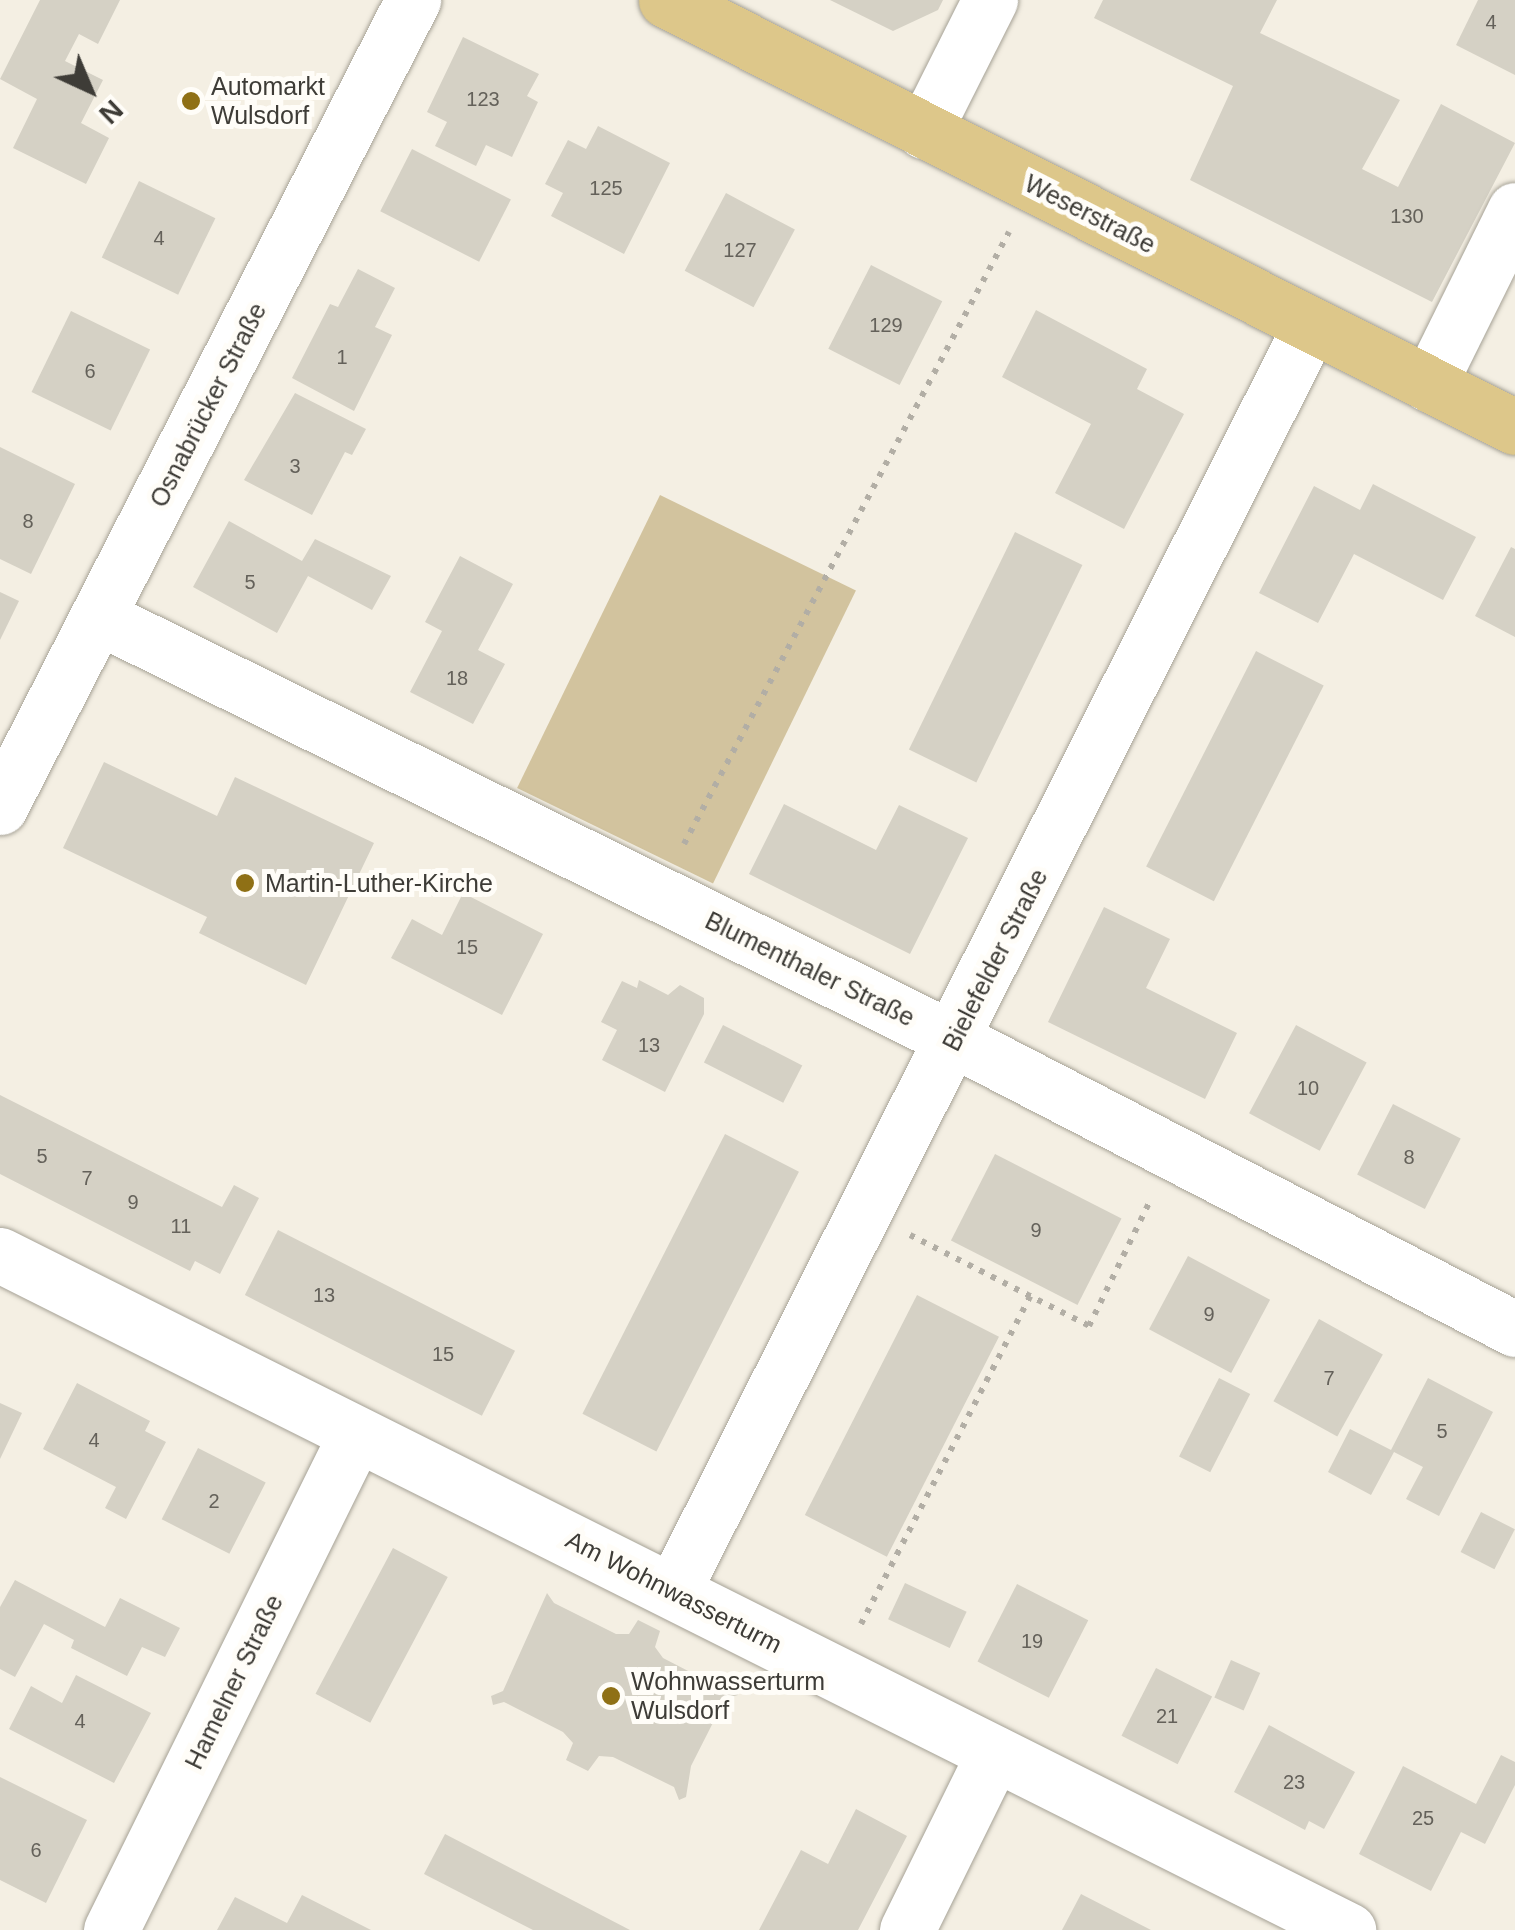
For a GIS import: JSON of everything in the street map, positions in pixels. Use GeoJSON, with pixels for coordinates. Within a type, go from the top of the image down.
{"type":"FeatureCollection","features":[{"type":"Feature","properties":{"kind":"main road","name":"Weserstraße"},"geometry":{"type":"LineString","coordinates":[[666,0],[1515,427]]}},
{"type":"Feature","properties":{"kind":"street","name":"Osnabrücker Straße"},"geometry":{"type":"LineString","coordinates":[[0,807],[101,618],[413,0]]}},
{"type":"Feature","properties":{"kind":"street"},"geometry":{"type":"LineString","coordinates":[[924,131],[990,0]]}},
{"type":"Feature","properties":{"kind":"street"},"geometry":{"type":"LineString","coordinates":[[1429,384],[1515,210]]}},
{"type":"Feature","properties":{"kind":"street","name":"Bielefelder Straße"},"geometry":{"type":"LineString","coordinates":[[673,1592],[955,1040],[1310,326]]}},
{"type":"Feature","properties":{"kind":"street","name":"Blumenthaler Straße"},"geometry":{"type":"LineString","coordinates":[[101,618],[955,1040],[1515,1329]]}},
{"type":"Feature","properties":{"kind":"street","name":"Am Wohnwasserturm"},"geometry":{"type":"LineString","coordinates":[[0,1255],[1348,1930]]}},
{"type":"Feature","properties":{"kind":"street","name":"Hamelner Straße"},"geometry":{"type":"LineString","coordinates":[[112,1930],[356,1434]]}},
{"type":"Feature","properties":{"kind":"street"},"geometry":{"type":"LineString","coordinates":[[907,1930],[994,1753]]}},
{"type":"Feature","properties":{"kind":"path"},"geometry":{"type":"LineString","coordinates":[[657,893],[1034,186]]}},
{"type":"Feature","properties":{"kind":"path"},"geometry":{"type":"LineString","coordinates":[[866,1213],[1088,1326],[1174,1153]]}},
{"type":"Feature","properties":{"kind":"path"},"geometry":{"type":"LineString","coordinates":[[836,1674],[1030,1296]]}},
{"type":"Feature","properties":{"kind":"shaded area"},"geometry":{"type":"Polygon","coordinates":[[[660,495],[856,591],[713,884],[517,788],[660,495]]]}},
{"type":"Feature","properties":{"kind":"building"},"geometry":{"type":"Polygon","coordinates":[[[40,0],[120,0],[98,44],[79,34],[65,61],[103,80],[81,123],[109,138],[86,184],[13,148],[37,99],[0,79],[40,0]]]}},
{"type":"Feature","properties":{"kind":"building"},"geometry":{"type":"Polygon","coordinates":[[[830,0],[943,0],[938,10],[893,31],[830,0]]]}},
{"type":"Feature","properties":{"kind":"building"},"geometry":{"type":"Polygon","coordinates":[[[1103,0],[1277,0],[1260,33],[1400,100],[1362,169],[1398,187],[1441,104],[1515,143],[1432,302],[1190,180],[1233,86],[1094,18],[1103,0]]]}},
{"type":"Feature","properties":{"kind":"building"},"geometry":{"type":"Polygon","coordinates":[[[1478,0],[1515,0],[1515,75],[1456,45],[1478,0]]]}},
{"type":"Feature","properties":{"kind":"building"},"geometry":{"type":"Polygon","coordinates":[[[463,37],[539,74],[527,96],[538,102],[512,157],[486,145],[476,166],[435,146],[447,122],[427,112],[463,37]]]}},
{"type":"Feature","properties":{"kind":"building"},"geometry":{"type":"Polygon","coordinates":[[[598,126],[670,163],[624,254],[551,216],[563,193],[545,184],[568,140],[586,149],[598,126]]]}},
{"type":"Feature","properties":{"kind":"building"},"geometry":{"type":"Polygon","coordinates":[[[412,149],[511,199],[479,262],[380,211],[412,149]]]}},
{"type":"Feature","properties":{"kind":"building"},"geometry":{"type":"Polygon","coordinates":[[[139,181],[215,218],[178,295],[102,257],[139,181]]]}},
{"type":"Feature","properties":{"kind":"building"},"geometry":{"type":"Polygon","coordinates":[[[726,193],[795,230],[754,307],[685,271],[726,193]]]}},
{"type":"Feature","properties":{"kind":"building"},"geometry":{"type":"Polygon","coordinates":[[[871,265],[942,301],[900,385],[828,349],[871,265]]]}},
{"type":"Feature","properties":{"kind":"building"},"geometry":{"type":"Polygon","coordinates":[[[358,269],[395,288],[375,327],[392,335],[354,411],[292,378],[330,304],[338,307],[358,269]]]}},
{"type":"Feature","properties":{"kind":"building"},"geometry":{"type":"Polygon","coordinates":[[[1036,310],[1147,369],[1137,389],[1184,414],[1124,529],[1055,493],[1091,424],[1002,377],[1036,310]]]}},
{"type":"Feature","properties":{"kind":"building"},"geometry":{"type":"Polygon","coordinates":[[[71,311],[150,350],[111,430],[32,392],[71,311]]]}},
{"type":"Feature","properties":{"kind":"building"},"geometry":{"type":"Polygon","coordinates":[[[295,393],[366,429],[352,455],[345,452],[312,515],[244,480],[295,393]]]}},
{"type":"Feature","properties":{"kind":"building"},"geometry":{"type":"Polygon","coordinates":[[[0,447],[75,484],[31,574],[0,559],[0,447]]]}},
{"type":"Feature","properties":{"kind":"building"},"geometry":{"type":"Polygon","coordinates":[[[1373,484],[1476,537],[1443,600],[1354,554],[1318,623],[1259,593],[1314,486],[1360,510],[1373,484]]]}},
{"type":"Feature","properties":{"kind":"building"},"geometry":{"type":"Polygon","coordinates":[[[229,521],[302,561],[315,539],[391,576],[372,610],[308,576],[277,633],[193,587],[229,521]]]}},
{"type":"Feature","properties":{"kind":"building"},"geometry":{"type":"Polygon","coordinates":[[[1015,532],[1082,565],[976,782],[909,750],[1015,532]]]}},
{"type":"Feature","properties":{"kind":"building"},"geometry":{"type":"Polygon","coordinates":[[[1511,547],[1515,549],[1515,637],[1475,616],[1511,547]]]}},
{"type":"Feature","properties":{"kind":"building"},"geometry":{"type":"Polygon","coordinates":[[[460,556],[513,584],[478,650],[505,664],[473,724],[410,692],[442,631],[425,622],[460,556]]]}},
{"type":"Feature","properties":{"kind":"building"},"geometry":{"type":"Polygon","coordinates":[[[0,592],[19,601],[0,640],[0,592]]]}},
{"type":"Feature","properties":{"kind":"building"},"geometry":{"type":"Polygon","coordinates":[[[1256,651],[1324,686],[1214,901],[1146,867],[1256,651]]]}},
{"type":"Feature","properties":{"kind":"building","name":"Martin-Luther-Kirche"},"geometry":{"type":"Polygon","coordinates":[[[104,762],[217,816],[235,777],[374,843],[306,985],[199,933],[207,917],[63,848],[104,762]]]}},
{"type":"Feature","properties":{"kind":"building"},"geometry":{"type":"Polygon","coordinates":[[[784,804],[876,850],[899,805],[968,838],[910,954],[749,874],[784,804]]]}},
{"type":"Feature","properties":{"kind":"building"},"geometry":{"type":"Polygon","coordinates":[[[463,893],[543,934],[502,1015],[391,958],[412,919],[442,935],[463,893]]]}},
{"type":"Feature","properties":{"kind":"building"},"geometry":{"type":"Polygon","coordinates":[[[1104,907],[1170,939],[1146,988],[1237,1033],[1205,1099],[1048,1022],[1104,907]]]}},
{"type":"Feature","properties":{"kind":"building"},"geometry":{"type":"Polygon","coordinates":[[[639,980],[668,995],[680,985],[704,998],[704,1014],[665,1092],[602,1060],[617,1030],[601,1022],[622,981],[637,988],[639,980]]]}},
{"type":"Feature","properties":{"kind":"building"},"geometry":{"type":"Polygon","coordinates":[[[723,1025],[802,1065],[783,1103],[704,1062],[723,1025]]]}},
{"type":"Feature","properties":{"kind":"building"},"geometry":{"type":"Polygon","coordinates":[[[1296,1025],[1367,1063],[1320,1151],[1249,1113],[1296,1025]]]}},
{"type":"Feature","properties":{"kind":"building"},"geometry":{"type":"Polygon","coordinates":[[[0,1095],[222,1207],[234,1185],[259,1198],[220,1274],[195,1261],[190,1271],[0,1174],[0,1095]]]}},
{"type":"Feature","properties":{"kind":"building"},"geometry":{"type":"Polygon","coordinates":[[[1393,1104],[1461,1139],[1425,1209],[1357,1174],[1393,1104]]]}},
{"type":"Feature","properties":{"kind":"building"},"geometry":{"type":"Polygon","coordinates":[[[725,1134],[799,1172],[656,1451],[582,1414],[725,1134]]]}},
{"type":"Feature","properties":{"kind":"building"},"geometry":{"type":"Polygon","coordinates":[[[995,1154],[1122,1218],[1077,1305],[951,1240],[995,1154]]]}},
{"type":"Feature","properties":{"kind":"building"},"geometry":{"type":"Polygon","coordinates":[[[278,1230],[515,1351],[482,1416],[245,1295],[278,1230]]]}},
{"type":"Feature","properties":{"kind":"building"},"geometry":{"type":"Polygon","coordinates":[[[1188,1256],[1270,1300],[1231,1373],[1149,1329],[1188,1256]]]}},
{"type":"Feature","properties":{"kind":"building"},"geometry":{"type":"Polygon","coordinates":[[[917,1295],[999,1337],[887,1557],[805,1515],[917,1295]]]}},
{"type":"Feature","properties":{"kind":"building"},"geometry":{"type":"Polygon","coordinates":[[[1319,1319],[1383,1354],[1337,1437],[1273,1401],[1319,1319]]]}},
{"type":"Feature","properties":{"kind":"building"},"geometry":{"type":"Polygon","coordinates":[[[1219,1378],[1250,1394],[1210,1472],[1179,1456],[1219,1378]]]}},
{"type":"Feature","properties":{"kind":"building"},"geometry":{"type":"Polygon","coordinates":[[[1428,1378],[1493,1412],[1439,1516],[1406,1499],[1423,1467],[1394,1452],[1371,1495],[1328,1472],[1350,1429],[1391,1450],[1428,1378]]]}},
{"type":"Feature","properties":{"kind":"building"},"geometry":{"type":"Polygon","coordinates":[[[77,1383],[150,1421],[145,1431],[166,1442],[126,1519],[105,1508],[116,1487],[43,1449],[77,1383]]]}},
{"type":"Feature","properties":{"kind":"building"},"geometry":{"type":"Polygon","coordinates":[[[0,1403],[22,1413],[0,1459],[0,1403]]]}},
{"type":"Feature","properties":{"kind":"building"},"geometry":{"type":"Polygon","coordinates":[[[198,1448],[266,1483],[229,1554],[162,1519],[198,1448]]]}},
{"type":"Feature","properties":{"kind":"building"},"geometry":{"type":"Polygon","coordinates":[[[1481,1512],[1515,1529],[1494,1569],[1461,1552],[1481,1512]]]}},
{"type":"Feature","properties":{"kind":"building"},"geometry":{"type":"Polygon","coordinates":[[[393,1548],[448,1577],[370,1723],[316,1694],[393,1548]]]}},
{"type":"Feature","properties":{"kind":"building"},"geometry":{"type":"Polygon","coordinates":[[[15,1580],[105,1627],[120,1598],[180,1628],[165,1657],[142,1647],[127,1676],[71,1648],[74,1640],[44,1624],[15,1677],[0,1669],[0,1607],[15,1580]]]}},
{"type":"Feature","properties":{"kind":"building"},"geometry":{"type":"Polygon","coordinates":[[[905,1583],[967,1612],[950,1648],[888,1619],[905,1583]]]}},
{"type":"Feature","properties":{"kind":"building"},"geometry":{"type":"Polygon","coordinates":[[[1017,1584],[1088,1620],[1049,1698],[978,1662],[1017,1584]]]}},
{"type":"Feature","properties":{"kind":"building","name":"Wohnwasserturm Wulsdorf"},"geometry":{"type":"Polygon","coordinates":[[[547,1593],[554,1603],[616,1634],[629,1634],[638,1620],[660,1631],[655,1647],[663,1658],[723,1689],[736,1686],[738,1695],[725,1699],[691,1766],[686,1797],[679,1800],[674,1787],[613,1757],[599,1756],[588,1771],[566,1760],[573,1743],[563,1732],[504,1702],[493,1705],[491,1696],[503,1691],[547,1593]]]}},
{"type":"Feature","properties":{"kind":"building"},"geometry":{"type":"Polygon","coordinates":[[[1231,1660],[1260,1673],[1244,1710],[1214,1697],[1231,1660]]]}},
{"type":"Feature","properties":{"kind":"building"},"geometry":{"type":"Polygon","coordinates":[[[1156,1668],[1212,1697],[1178,1764],[1121,1736],[1156,1668]]]}},
{"type":"Feature","properties":{"kind":"building"},"geometry":{"type":"Polygon","coordinates":[[[76,1675],[151,1713],[114,1783],[9,1729],[31,1686],[62,1703],[76,1675]]]}},
{"type":"Feature","properties":{"kind":"building"},"geometry":{"type":"Polygon","coordinates":[[[1269,1725],[1355,1772],[1324,1829],[1309,1821],[1305,1830],[1234,1792],[1269,1725]]]}},
{"type":"Feature","properties":{"kind":"building"},"geometry":{"type":"Polygon","coordinates":[[[1501,1755],[1515,1762],[1515,1785],[1485,1844],[1461,1832],[1431,1891],[1359,1854],[1403,1766],[1476,1804],[1501,1755]]]}},
{"type":"Feature","properties":{"kind":"building"},"geometry":{"type":"Polygon","coordinates":[[[0,1777],[87,1820],[46,1903],[0,1880],[0,1777]]]}},
{"type":"Feature","properties":{"kind":"building"},"geometry":{"type":"Polygon","coordinates":[[[856,1809],[907,1836],[858,1930],[759,1930],[801,1850],[828,1864],[856,1809]]]}},
{"type":"Feature","properties":{"kind":"building"},"geometry":{"type":"Polygon","coordinates":[[[445,1834],[630,1930],[533,1930],[424,1874],[445,1834]]]}},
{"type":"Feature","properties":{"kind":"building"},"geometry":{"type":"Polygon","coordinates":[[[1081,1894],[1151,1930],[1062,1930],[1081,1894]]]}},
{"type":"Feature","properties":{"kind":"building"},"geometry":{"type":"Polygon","coordinates":[[[302,1895],[371,1930],[217,1930],[235,1897],[287,1923],[302,1895]]]}},
{"type":"Feature","properties":{"kind":"place","name":"Automarkt Wulsdorf"},"geometry":{"type":"Point","coordinates":[191,101]}},
{"type":"Feature","properties":{"kind":"place","name":"Martin-Luther-Kirche"},"geometry":{"type":"Point","coordinates":[245,883]}},
{"type":"Feature","properties":{"kind":"place","name":"Wohnwasserturm Wulsdorf"},"geometry":{"type":"Point","coordinates":[611,1696]}}]}
